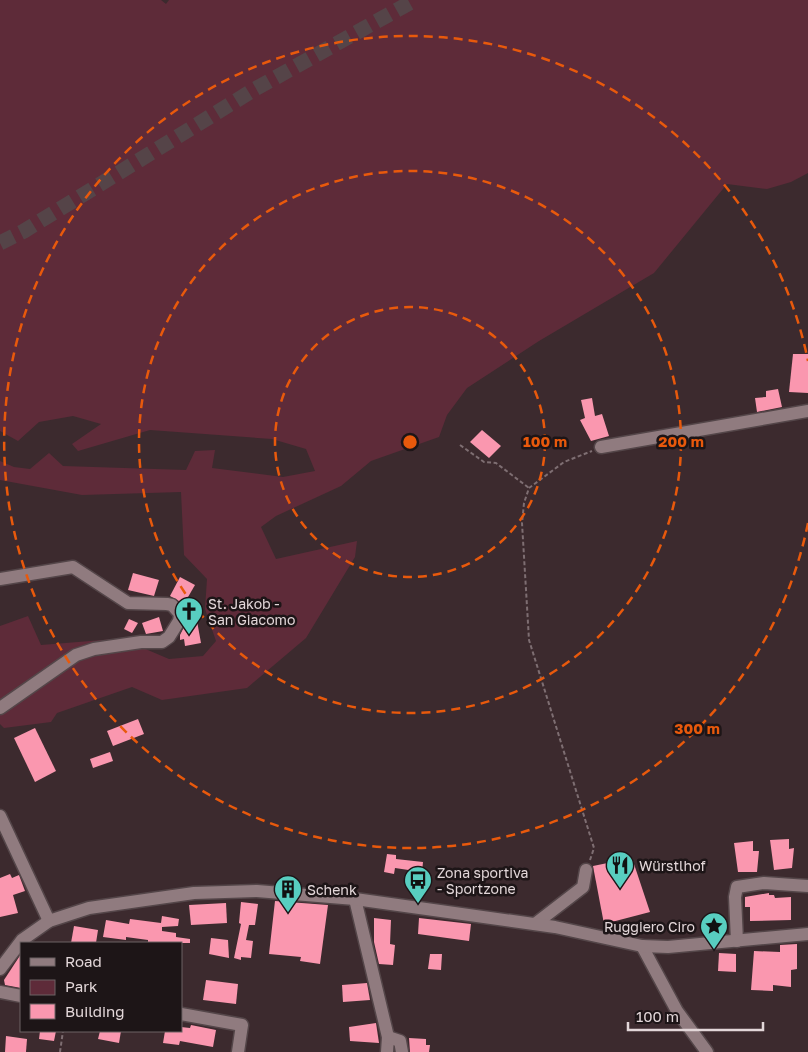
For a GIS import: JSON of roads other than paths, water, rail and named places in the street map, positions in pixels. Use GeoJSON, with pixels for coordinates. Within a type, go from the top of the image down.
{"type":"FeatureCollection","features":[{"type":"Feature","properties":{"kind":"street"},"geometry":{"type":"LineString","coordinates":[[601,447],[808,411]]}},
{"type":"Feature","properties":{"kind":"street"},"geometry":{"type":"LineString","coordinates":[[0,579],[73,567],[128,603],[172,605],[180,614],[179,621],[170,638],[162,642],[141,642],[76,655],[0,708]]}},
{"type":"Feature","properties":{"kind":"street"},"geometry":{"type":"LineString","coordinates":[[0,816],[49,921]]}},
{"type":"Feature","properties":{"kind":"street"},"geometry":{"type":"LineString","coordinates":[[535,924],[583,887],[586,870]]}},
{"type":"Feature","properties":{"kind":"street"},"geometry":{"type":"LineString","coordinates":[[737,941],[735,897],[737,887],[771,883],[808,886]]}},
{"type":"Feature","properties":{"kind":"street"},"geometry":{"type":"LineString","coordinates":[[20,942],[49,921],[89,908],[194,893],[257,891],[354,899],[535,924],[642,946],[668,947],[808,934]]}},
{"type":"Feature","properties":{"kind":"street"},"geometry":{"type":"LineString","coordinates":[[354,899],[388,1037],[387,1052]]}},
{"type":"Feature","properties":{"kind":"street"},"geometry":{"type":"LineString","coordinates":[[0,969],[20,943]]}},
{"type":"Feature","properties":{"kind":"street"},"geometry":{"type":"LineString","coordinates":[[642,946],[677,1011],[707,1052]]}},
{"type":"Feature","properties":{"kind":"street"},"geometry":{"type":"LineString","coordinates":[[0,992],[20,996]]}},
{"type":"Feature","properties":{"kind":"street"},"geometry":{"type":"LineString","coordinates":[[182,1014],[242,1025],[238,1052]]}},
{"type":"Feature","properties":{"kind":"street"},"geometry":{"type":"LineString","coordinates":[[388,1037],[400,1041],[402,1052]]}},
{"type":"Feature","properties":{"kind":"tunnel"},"geometry":{"type":"LineString","coordinates":[[0,243],[24,231],[255,89],[415,0]]}},
{"type":"Feature","properties":{"kind":"place","name":"St. Jakob - San Giacomo"},"geometry":{"type":"Point","coordinates":[189,635]}},
{"type":"Feature","properties":{"kind":"place","name":"Würstlhof"},"geometry":{"type":"Point","coordinates":[620,889]}},
{"type":"Feature","properties":{"kind":"place","name":"Zona sportiva - Sportzone"},"geometry":{"type":"Point","coordinates":[418,904]}},
{"type":"Feature","properties":{"kind":"place","name":"Schenk"},"geometry":{"type":"Point","coordinates":[288,913]}},
{"type":"Feature","properties":{"kind":"place","name":"Ruggiero Ciro"},"geometry":{"type":"Point","coordinates":[714,950]}}]}
